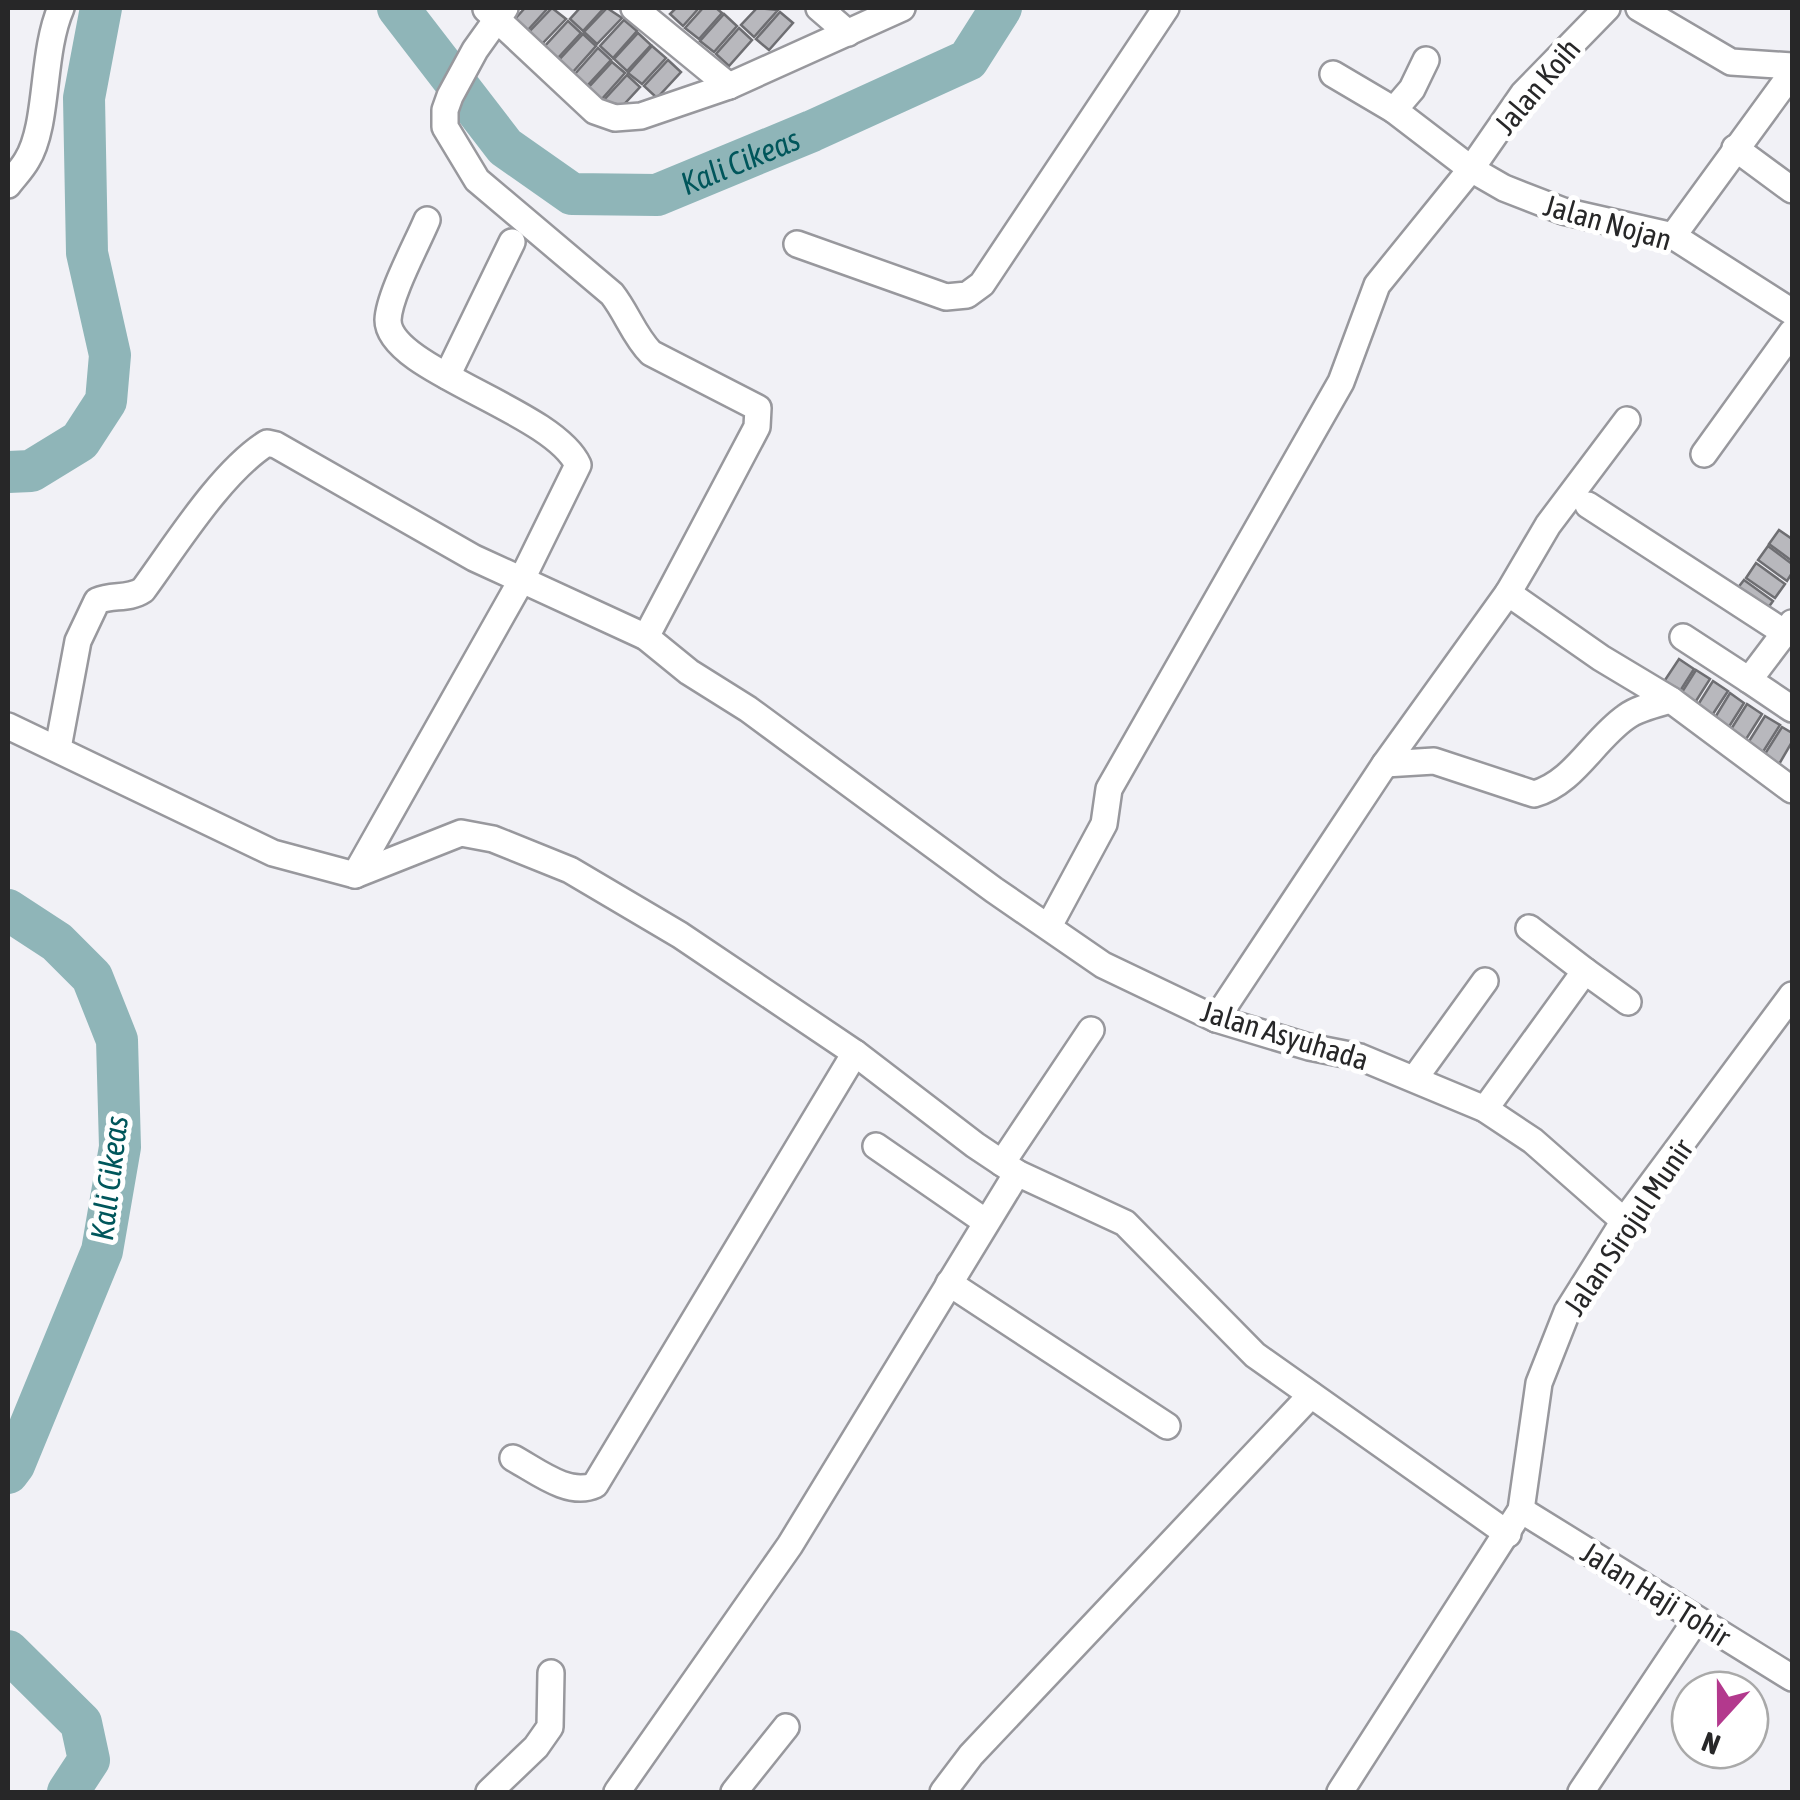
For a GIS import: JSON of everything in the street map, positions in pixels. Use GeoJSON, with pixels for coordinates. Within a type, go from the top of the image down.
{"type":"FeatureCollection","features":[{"type":"Feature","properties":{"kind":"street"},"geometry":{"type":"LineString","coordinates":[[8,185],[16,156],[36,137],[50,32],[60,8]]}},
{"type":"Feature","properties":{"kind":"street"},"geometry":{"type":"LineString","coordinates":[[634,8],[730,86]]}},
{"type":"Feature","properties":{"kind":"street"},"geometry":{"type":"LineString","coordinates":[[819,8],[848,33]]}},
{"type":"Feature","properties":{"kind":"street"},"geometry":{"type":"LineString","coordinates":[[646,637],[758,427],[758,408],[651,353],[640,342],[612,294],[476,180],[445,127],[450,96],[496,11],[595,111],[615,118],[640,116],[730,86],[902,8]]}},
{"type":"Feature","properties":{"kind":"street"},"geometry":{"type":"LineString","coordinates":[[797,244],[946,297],[968,295],[982,284],[1166,8]]}},
{"type":"Feature","properties":{"kind":"street","name":"Jalan Koih"},"geometry":{"type":"LineString","coordinates":[[1050,926],[1104,824],[1108,790],[1341,382],[1376,286],[1471,169],[1523,94],[1606,8]]}},
{"type":"Feature","properties":{"kind":"street"},"geometry":{"type":"LineString","coordinates":[[1639,8],[1731,62],[1790,76],[1672,236]]}},
{"type":"Feature","properties":{"kind":"street"},"geometry":{"type":"LineString","coordinates":[[1394,110],[1412,90],[1426,60]]}},
{"type":"Feature","properties":{"kind":"street","name":"Jalan Nojan"},"geometry":{"type":"LineString","coordinates":[[1333,74],[1394,110],[1471,169],[1504,188],[1564,211],[1672,236],[1792,311]]}},
{"type":"Feature","properties":{"kind":"street"},"geometry":{"type":"LineString","coordinates":[[1735,148],[1792,190]]}},
{"type":"Feature","properties":{"kind":"street"},"geometry":{"type":"LineString","coordinates":[[355,875],[520,581],[578,465],[564,444],[420,361],[396,341],[388,321],[399,284],[427,220]]}},
{"type":"Feature","properties":{"kind":"street"},"geometry":{"type":"LineString","coordinates":[[447,376],[512,242]]}},
{"type":"Feature","properties":{"kind":"street"},"geometry":{"type":"LineString","coordinates":[[1704,454],[1792,332]]}},
{"type":"Feature","properties":{"kind":"street"},"geometry":{"type":"LineString","coordinates":[[1216,1019],[1385,764],[1508,594],[1548,526],[1627,420]]}},
{"type":"Feature","properties":{"kind":"street","name":"Jalan Asyuhada"},"geometry":{"type":"LineString","coordinates":[[58,748],[78,641],[97,601],[109,596],[133,596],[142,590],[230,475],[267,443],[520,581],[646,637],[689,672],[748,709],[994,890],[1102,964],[1216,1019],[1360,1058],[1485,1109],[1533,1141],[1624,1221]]}},
{"type":"Feature","properties":{"kind":"street"},"geometry":{"type":"LineString","coordinates":[[1588,505],[1789,628],[1748,680]]}},
{"type":"Feature","properties":{"kind":"street"},"geometry":{"type":"LineString","coordinates":[[1508,594],[1600,658],[1671,700],[1792,790]]}},
{"type":"Feature","properties":{"kind":"street"},"geometry":{"type":"LineString","coordinates":[[1683,636],[1792,710]]}},
{"type":"Feature","properties":{"kind":"street"},"geometry":{"type":"LineString","coordinates":[[1385,764],[1434,762],[1534,794],[1562,781],[1627,716],[1671,700]]}},
{"type":"Feature","properties":{"kind":"street"},"geometry":{"type":"LineString","coordinates":[[8,726],[273,853],[355,875],[460,832],[493,838],[570,870],[680,935],[855,1053],[1010,1168],[1125,1223],[1255,1354],[1508,1534]]}},
{"type":"Feature","properties":{"kind":"street"},"geometry":{"type":"LineString","coordinates":[[1529,928],[1628,1002]]}},
{"type":"Feature","properties":{"kind":"street"},"geometry":{"type":"LineString","coordinates":[[1485,1109],[1585,972]]}},
{"type":"Feature","properties":{"kind":"street"},"geometry":{"type":"LineString","coordinates":[[1414,1078],[1484,981]]}},
{"type":"Feature","properties":{"kind":"street","name":"Jalan Sirojul Munir"},"geometry":{"type":"LineString","coordinates":[[1340,1792],[1521,1510],[1539,1383],[1567,1312],[1624,1221],[1792,996]]}},
{"type":"Feature","properties":{"kind":"street"},"geometry":{"type":"LineString","coordinates":[[622,1791],[790,1545],[986,1222],[1010,1168],[1092,1030]]}},
{"type":"Feature","properties":{"kind":"street"},"geometry":{"type":"LineString","coordinates":[[513,1458],[573,1489],[596,1484],[855,1053]]}},
{"type":"Feature","properties":{"kind":"street"},"geometry":{"type":"LineString","coordinates":[[876,1146],[986,1222]]}},
{"type":"Feature","properties":{"kind":"street"},"geometry":{"type":"LineString","coordinates":[[948,1283],[1167,1426]]}},
{"type":"Feature","properties":{"kind":"street"},"geometry":{"type":"LineString","coordinates":[[943,1792],[971,1755],[1311,1395]]}},
{"type":"Feature","properties":{"kind":"street","name":"Jalan Haji Tohir"},"geometry":{"type":"LineString","coordinates":[[1521,1510],[1792,1678]]}},
{"type":"Feature","properties":{"kind":"street"},"geometry":{"type":"LineString","coordinates":[[1581,1792],[1696,1620]]}},
{"type":"Feature","properties":{"kind":"street"},"geometry":{"type":"LineString","coordinates":[[489,1792],[536,1747],[550,1727],[551,1673]]}},
{"type":"Feature","properties":{"kind":"street"},"geometry":{"type":"LineString","coordinates":[[734,1792],[786,1727]]}},
{"type":"Feature","properties":{"kind":"building"},"geometry":{"type":"Polygon","coordinates":[[[525,8],[548,8],[527,31],[514,20],[525,8]]]}},
{"type":"Feature","properties":{"kind":"building"},"geometry":{"type":"Polygon","coordinates":[[[552,8],[566,19],[541,45],[528,33],[552,8]]]}},
{"type":"Feature","properties":{"kind":"building"},"geometry":{"type":"Polygon","coordinates":[[[580,8],[604,8],[583,31],[570,19],[580,8]]]}},
{"type":"Feature","properties":{"kind":"building"},"geometry":{"type":"Polygon","coordinates":[[[607,8],[622,18],[597,44],[584,32],[607,8]]]}},
{"type":"Feature","properties":{"kind":"building"},"geometry":{"type":"Polygon","coordinates":[[[676,8],[699,8],[683,26],[670,14],[676,8]]]}},
{"type":"Feature","properties":{"kind":"building"},"geometry":{"type":"Polygon","coordinates":[[[703,8],[716,8],[722,13],[699,39],[685,28],[703,8]]]}},
{"type":"Feature","properties":{"kind":"building"},"geometry":{"type":"Polygon","coordinates":[[[757,8],[778,10],[754,37],[741,25],[757,8]]]}},
{"type":"Feature","properties":{"kind":"building"},"geometry":{"type":"Polygon","coordinates":[[[780,12],[793,23],[769,50],[756,39],[780,12]]]}},
{"type":"Feature","properties":{"kind":"building"},"geometry":{"type":"Polygon","coordinates":[[[724,14],[737,26],[714,52],[700,41],[724,14]]]}},
{"type":"Feature","properties":{"kind":"building"},"geometry":{"type":"Polygon","coordinates":[[[624,20],[637,31],[613,58],[600,46],[624,20]]]}},
{"type":"Feature","properties":{"kind":"building"},"geometry":{"type":"Polygon","coordinates":[[[568,21],[581,33],[557,59],[544,47],[568,21]]]}},
{"type":"Feature","properties":{"kind":"building"},"geometry":{"type":"Polygon","coordinates":[[[739,28],[752,40],[729,66],[716,54],[739,28]]]}},
{"type":"Feature","properties":{"kind":"building"},"geometry":{"type":"Polygon","coordinates":[[[638,33],[651,45],[627,71],[614,59],[638,33]]]}},
{"type":"Feature","properties":{"kind":"building"},"geometry":{"type":"Polygon","coordinates":[[[583,34],[596,46],[572,73],[558,61],[583,34]]]}},
{"type":"Feature","properties":{"kind":"building"},"geometry":{"type":"Polygon","coordinates":[[[652,46],[666,58],[642,84],[628,73],[652,46]]]}},
{"type":"Feature","properties":{"kind":"building"},"geometry":{"type":"Polygon","coordinates":[[[598,48],[611,60],[587,86],[574,75],[598,48]]]}},
{"type":"Feature","properties":{"kind":"building"},"geometry":{"type":"Polygon","coordinates":[[[668,60],[681,72],[657,98],[644,86],[668,60]]]}},
{"type":"Feature","properties":{"kind":"building"},"geometry":{"type":"Polygon","coordinates":[[[612,62],[625,73],[601,100],[588,88],[612,62]]]}},
{"type":"Feature","properties":{"kind":"building"},"geometry":{"type":"Polygon","coordinates":[[[627,75],[640,87],[616,113],[603,101],[627,75]]]}},
{"type":"Feature","properties":{"kind":"building"},"geometry":{"type":"Polygon","coordinates":[[[1779,530],[1792,539],[1792,561],[1769,544],[1779,530]]]}},
{"type":"Feature","properties":{"kind":"building"},"geometry":{"type":"Polygon","coordinates":[[[1768,546],[1792,564],[1787,581],[1758,560],[1768,546]]]}},
{"type":"Feature","properties":{"kind":"building"},"geometry":{"type":"Polygon","coordinates":[[[1756,563],[1785,584],[1775,598],[1746,578],[1756,563]]]}},
{"type":"Feature","properties":{"kind":"building"},"geometry":{"type":"Polygon","coordinates":[[[1744,580],[1773,601],[1763,615],[1733,594],[1744,580]]]}},
{"type":"Feature","properties":{"kind":"building"},"geometry":{"type":"Polygon","coordinates":[[[1679,659],[1694,669],[1675,699],[1659,689],[1679,659]]]}},
{"type":"Feature","properties":{"kind":"building"},"geometry":{"type":"Polygon","coordinates":[[[1696,670],[1710,679],[1691,709],[1677,700],[1696,670]]]}},
{"type":"Feature","properties":{"kind":"building"},"geometry":{"type":"Polygon","coordinates":[[[1713,681],[1728,691],[1709,720],[1694,711],[1713,681]]]}},
{"type":"Feature","properties":{"kind":"building"},"geometry":{"type":"Polygon","coordinates":[[[1730,693],[1744,703],[1725,733],[1711,724],[1730,693]]]}},
{"type":"Feature","properties":{"kind":"building"},"geometry":{"type":"Polygon","coordinates":[[[1747,704],[1762,714],[1743,744],[1728,734],[1747,704]]]}},
{"type":"Feature","properties":{"kind":"building"},"geometry":{"type":"Polygon","coordinates":[[[1765,716],[1780,725],[1761,755],[1746,746],[1765,716]]]}},
{"type":"Feature","properties":{"kind":"building"},"geometry":{"type":"Polygon","coordinates":[[[1782,727],[1792,733],[1792,742],[1778,766],[1763,757],[1782,727]]]}},
{"type":"Feature","properties":{"kind":"waterway","name":"Kali Cikeas"},"geometry":{"type":"LineString","coordinates":[[8,472],[31,471],[80,441],[106,401],[110,355],[87,253],[84,98],[101,8]]}},
{"type":"Feature","properties":{"kind":"waterway","name":"Kali Cikeas"},"geometry":{"type":"LineString","coordinates":[[398,8],[505,147],[572,194],[657,195],[812,131],[968,60],[1001,8]]}},
{"type":"Feature","properties":{"kind":"waterway","name":"Kali Cikeas"},"geometry":{"type":"LineString","coordinates":[[8,910],[57,942],[92,977],[117,1040],[120,1147],[102,1251],[8,1473]]}},
{"type":"Feature","properties":{"kind":"waterway","name":"Kali Cikeas"},"geometry":{"type":"LineString","coordinates":[[8,1651],[81,1723],[89,1760],[68,1792]]}}]}
